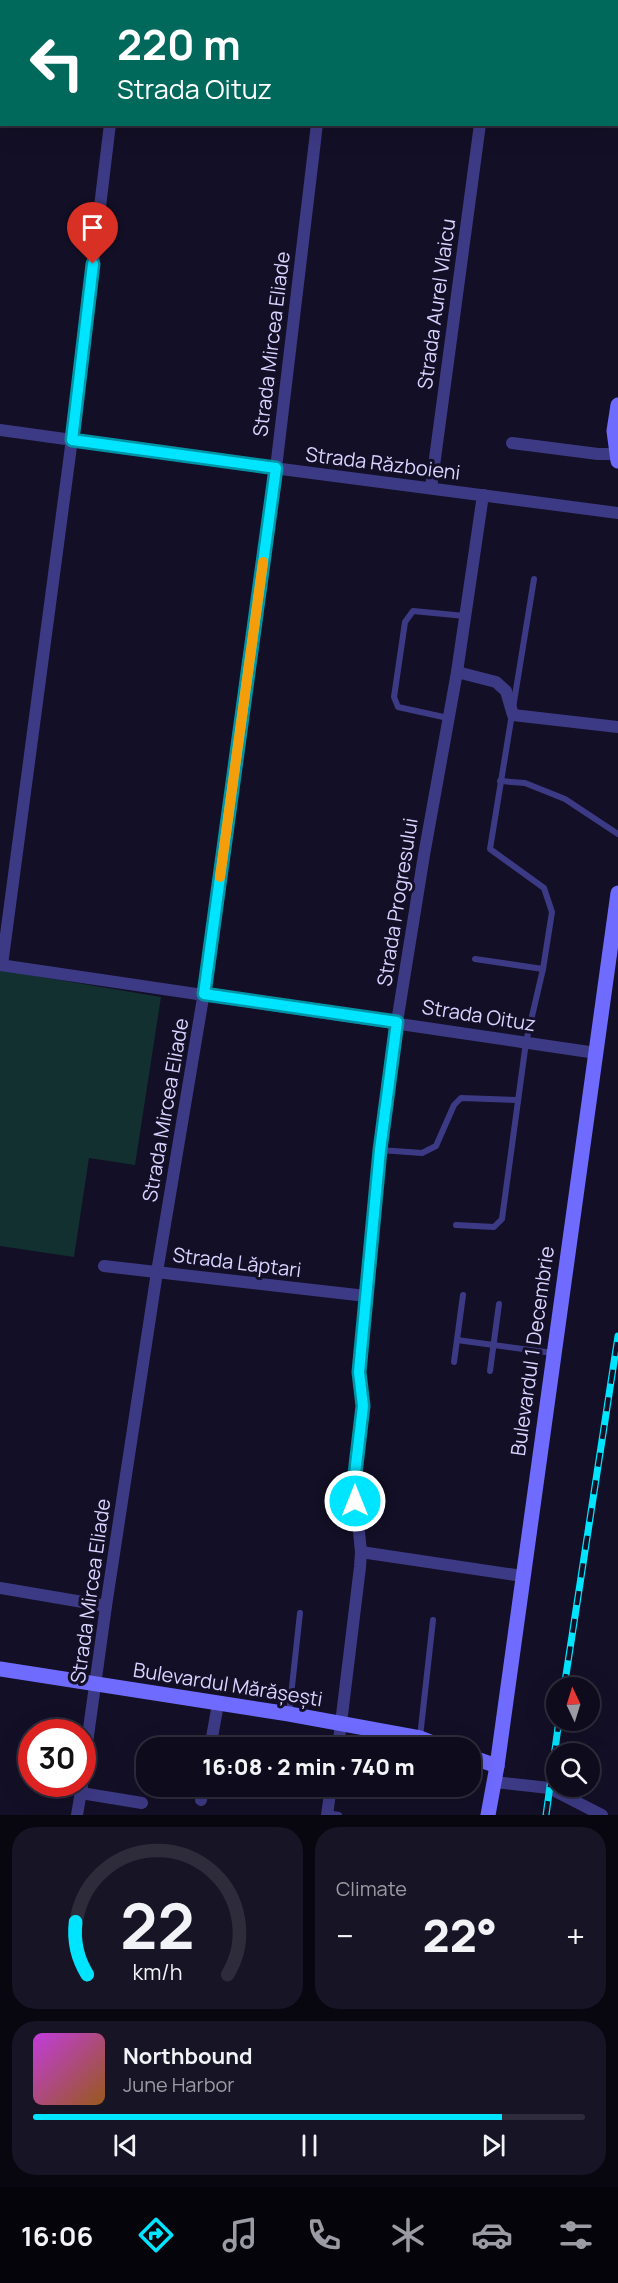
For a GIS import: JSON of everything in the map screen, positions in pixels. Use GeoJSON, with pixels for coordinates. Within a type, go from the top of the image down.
{"type":"FeatureCollection","features":[{"type":"Feature","properties":{"kind":"street"},"geometry":{"type":"LineString","coordinates":[[1,965],[72,440],[110,126]]}},
{"type":"Feature","properties":{"kind":"street","name":"Strada Mircea Eliade"},"geometry":{"type":"LineString","coordinates":[[91,1719],[157,1272],[204,994],[276,468],[317,126]]}},
{"type":"Feature","properties":{"kind":"street","name":"Strada Aurel Vlaicu"},"geometry":{"type":"LineString","coordinates":[[432,488],[480,126]]}},
{"type":"Feature","properties":{"kind":"street"},"geometry":{"type":"LineString","coordinates":[[512,443],[617,458],[614,431],[618,405]]}},
{"type":"Feature","properties":{"kind":"street","name":"Strada Războieni"},"geometry":{"type":"LineString","coordinates":[[0,430],[618,513]]}},
{"type":"Feature","properties":{"kind":"street","name":"Strada Progresului"},"geometry":{"type":"LineString","coordinates":[[340,1737],[361,1552],[354,1482],[363,1406],[359,1372],[380,1150],[397,1022],[457,672],[483,495]]}},
{"type":"Feature","properties":{"kind":"street"},"geometry":{"type":"LineString","coordinates":[[457,672],[496,682],[506,691],[513,715],[618,727]]}},
{"type":"Feature","properties":{"kind":"street","name":"Bulevardul 1 Decembrie"},"geometry":{"type":"LineString","coordinates":[[488,1815],[495,1782],[618,893]]}},
{"type":"Feature","properties":{"kind":"street","name":"Strada Oituz"},"geometry":{"type":"LineString","coordinates":[[1,965],[596,1053]]}},
{"type":"Feature","properties":{"kind":"street","name":"Strada Lăptari"},"geometry":{"type":"LineString","coordinates":[[104,1266],[366,1296]]}},
{"type":"Feature","properties":{"kind":"street"},"geometry":{"type":"LineString","coordinates":[[361,1552],[522,1576]]}},
{"type":"Feature","properties":{"kind":"street"},"geometry":{"type":"LineString","coordinates":[[0,1588],[106,1606]]}},
{"type":"Feature","properties":{"kind":"street","name":"Bulevardul Mărășești"},"geometry":{"type":"LineString","coordinates":[[0,1669],[289,1714],[414,1737]]}},
{"type":"Feature","properties":{"kind":"street"},"geometry":{"type":"LineString","coordinates":[[212,1737],[218,1704]]}},
{"type":"Feature","properties":{"kind":"street"},"geometry":{"type":"LineString","coordinates":[[481,1760],[497,1766]]}},
{"type":"Feature","properties":{"kind":"street"},"geometry":{"type":"LineString","coordinates":[[495,1782],[549,1788],[602,1815]]}},
{"type":"Feature","properties":{"kind":"street"},"geometry":{"type":"LineString","coordinates":[[96,1789],[142,1803]]}},
{"type":"Feature","properties":{"kind":"street","name":"Strada Mircea Eliade"},"geometry":{"type":"LineString","coordinates":[[77,1815],[80,1797]]}},
{"type":"Feature","properties":{"kind":"street"},"geometry":{"type":"LineString","coordinates":[[331,1797],[331,1814]]}},
{"type":"Feature","properties":{"kind":"lane"},"geometry":{"type":"LineString","coordinates":[[456,1225],[494,1227],[502,1219],[526,1042],[543,969],[552,912],[544,888],[490,849],[534,579]]}},
{"type":"Feature","properties":{"kind":"lane"},"geometry":{"type":"LineString","coordinates":[[448,718],[398,707],[394,697],[405,622],[413,611],[465,616]]}},
{"type":"Feature","properties":{"kind":"lane"},"geometry":{"type":"LineString","coordinates":[[500,781],[525,783],[565,798],[618,834]]}},
{"type":"Feature","properties":{"kind":"lane"},"geometry":{"type":"LineString","coordinates":[[475,959],[543,969]]}},
{"type":"Feature","properties":{"kind":"lane"},"geometry":{"type":"LineString","coordinates":[[380,1150],[422,1153],[436,1146],[454,1105],[461,1098],[518,1100]]}},
{"type":"Feature","properties":{"kind":"lane"},"geometry":{"type":"LineString","coordinates":[[454,1362],[463,1295]]}},
{"type":"Feature","properties":{"kind":"lane"},"geometry":{"type":"LineString","coordinates":[[490,1371],[500,1304]]}},
{"type":"Feature","properties":{"kind":"lane"},"geometry":{"type":"LineString","coordinates":[[457,1340],[553,1353]]}},
{"type":"Feature","properties":{"kind":"lane"},"geometry":{"type":"LineString","coordinates":[[289,1714],[300,1613]]}},
{"type":"Feature","properties":{"kind":"lane"},"geometry":{"type":"LineString","coordinates":[[420,1737],[433,1620]]}},
{"type":"Feature","properties":{"kind":"green space"},"geometry":{"type":"Polygon","coordinates":[[[0,970],[161,997],[135,1165],[89,1158],[74,1257],[0,1246],[0,970]]]}},
{"type":"Feature","properties":{"kind":"railway"},"geometry":{"type":"LineString","coordinates":[[566,1677],[618,1336]]}},
{"type":"Feature","properties":{"kind":"railway"},"geometry":{"type":"LineString","coordinates":[[546,1815],[557,1731]]}},
{"type":"Feature","properties":{"kind":"slow traffic"},"geometry":{"type":"LineString","coordinates":[[220,877],[263,562]]}},
{"type":"Feature","properties":{"kind":"route"},"geometry":{"type":"LineString","coordinates":[[93,264],[72,440],[276,468],[204,994],[397,1022],[380,1150],[359,1372],[363,1406],[354,1482],[355,1501]]}}]}
